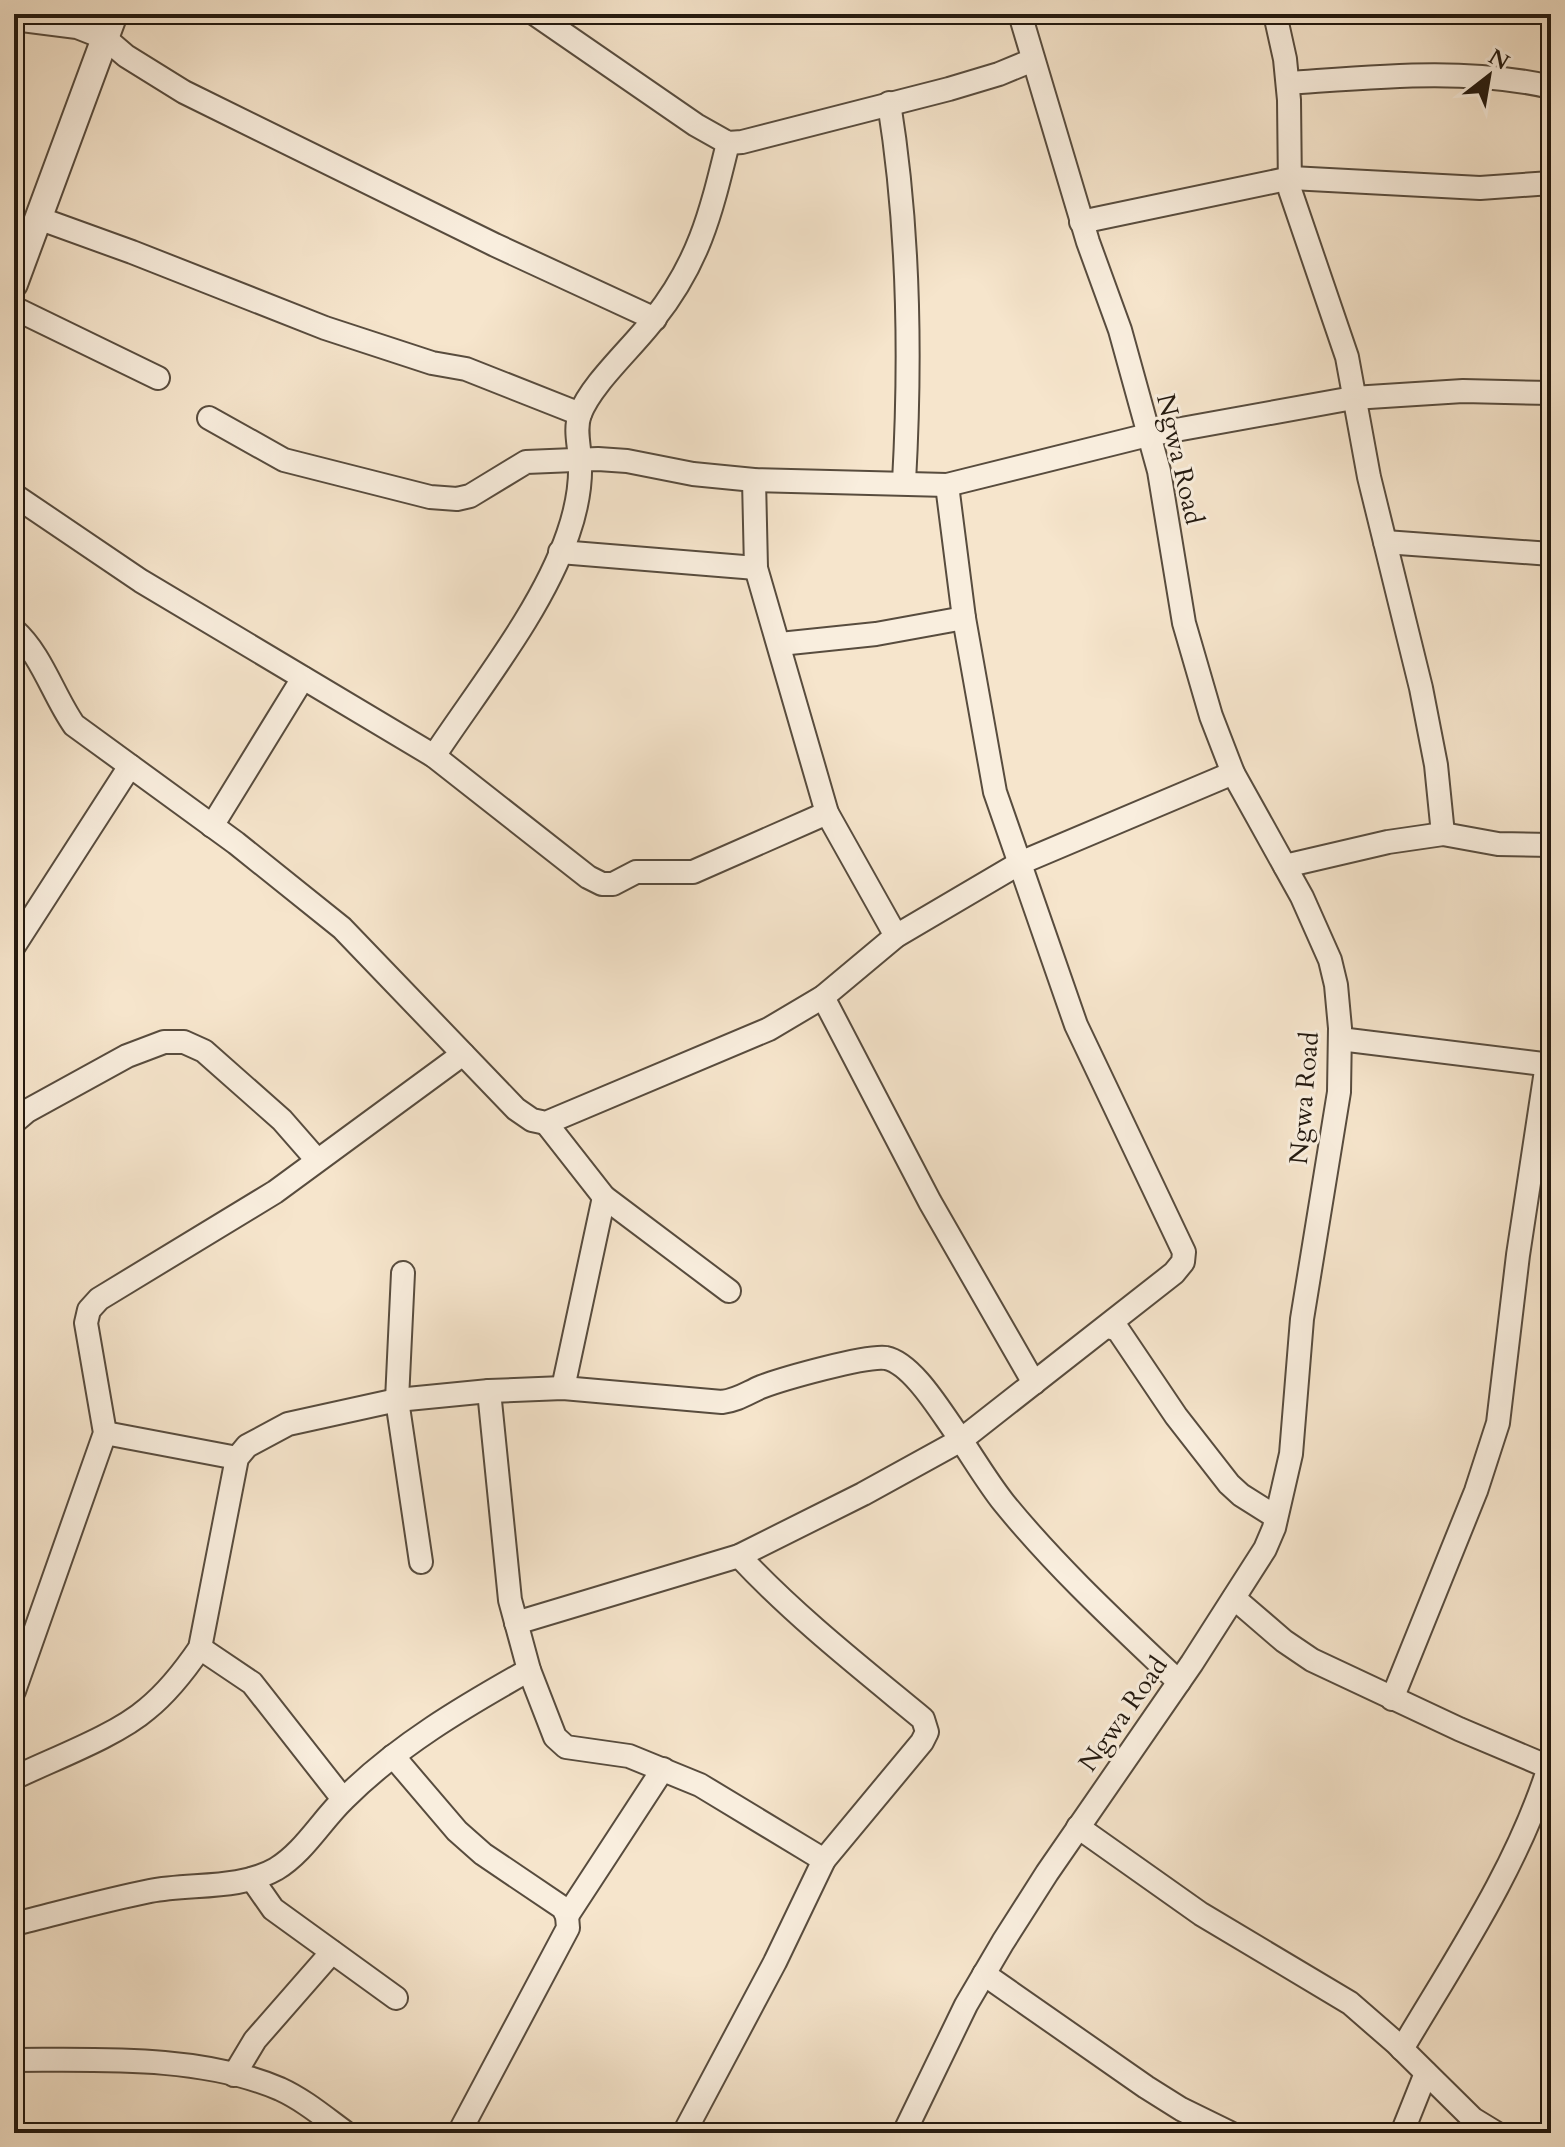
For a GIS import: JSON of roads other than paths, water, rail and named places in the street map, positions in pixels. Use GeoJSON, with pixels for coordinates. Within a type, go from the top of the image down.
{"type":"FeatureCollection","features":[{"type":"Feature","properties":{"kind":"street"},"geometry":{"type":"LineString","coordinates":[[535,14],[696,125],[728,143],[742,142],[999,74],[1033,60]]}},
{"type":"Feature","properties":{"kind":"street","name":"Ngwa Road"},"geometry":{"type":"LineString","coordinates":[[904,2133],[984,1974],[1078,1827],[1179,1682],[1265,1549],[1276,1517],[1292,1442],[1302,1319],[1339,1092],[1340,1039],[1336,985],[1330,960],[1285,866],[1233,773],[1211,716],[1184,623],[1159,471],[1120,330],[1081,222],[1020,14]]}},
{"type":"Feature","properties":{"kind":"street"},"geometry":{"type":"LineString","coordinates":[[1275,14],[1288,83],[1290,190],[1347,357],[1385,542],[1421,688],[1436,765],[1443,834]]}},
{"type":"Feature","properties":{"kind":"street"},"geometry":{"type":"LineString","coordinates":[[14,19],[77,27],[110,26]]}},
{"type":"Feature","properties":{"kind":"street"},"geometry":{"type":"LineString","coordinates":[[110,26],[126,56],[184,92],[495,245],[655,319]]}},
{"type":"Feature","properties":{"kind":"street"},"geometry":{"type":"LineString","coordinates":[[14,284],[110,26]]}},
{"type":"Feature","properties":{"kind":"street"},"geometry":{"type":"LineString","coordinates":[[1288,83],[1380,77],[1501,77],[1551,87]]}},
{"type":"Feature","properties":{"kind":"street"},"geometry":{"type":"LineString","coordinates":[[889,103],[899,167],[905,240],[907,442],[904,482]]}},
{"type":"Feature","properties":{"kind":"street"},"geometry":{"type":"LineString","coordinates":[[434,756],[546,584],[577,502],[581,461],[577,426],[580,414],[603,380],[655,319],[683,280],[711,215],[728,143]]}},
{"type":"Feature","properties":{"kind":"street"},"geometry":{"type":"LineString","coordinates":[[1081,222],[1291,178],[1480,188],[1551,183]]}},
{"type":"Feature","properties":{"kind":"street"},"geometry":{"type":"LineString","coordinates":[[38,218],[325,328],[432,363],[466,369],[580,414]]}},
{"type":"Feature","properties":{"kind":"street"},"geometry":{"type":"LineString","coordinates":[[14,308],[158,378]]}},
{"type":"Feature","properties":{"kind":"street"},"geometry":{"type":"LineString","coordinates":[[209,418],[284,460],[430,497],[457,499],[470,496],[526,462],[598,459],[754,480],[947,485],[1148,435],[1353,398],[1463,391],[1551,393]]}},
{"type":"Feature","properties":{"kind":"street"},"geometry":{"type":"LineString","coordinates":[[754,480],[756,568],[827,813],[896,936]]}},
{"type":"Feature","properties":{"kind":"street"},"geometry":{"type":"LineString","coordinates":[[516,1623],[739,1556],[863,1494],[961,1440],[1109,1327],[1183,1262],[1184,1252],[1076,1025],[995,792],[964,618],[947,485]]}},
{"type":"Feature","properties":{"kind":"street"},"geometry":{"type":"LineString","coordinates":[[14,495],[141,581],[434,756],[588,877],[602,884],[613,884],[636,872],[693,872],[827,813]]}},
{"type":"Feature","properties":{"kind":"street"},"geometry":{"type":"LineString","coordinates":[[1385,542],[1551,554]]}},
{"type":"Feature","properties":{"kind":"street"},"geometry":{"type":"LineString","coordinates":[[560,552],[756,568]]}},
{"type":"Feature","properties":{"kind":"street"},"geometry":{"type":"LineString","coordinates":[[780,644],[876,634],[964,618]]}},
{"type":"Feature","properties":{"kind":"street"},"geometry":{"type":"LineString","coordinates":[[14,630],[40,665],[57,701],[74,725],[212,826],[342,928],[516,1109],[532,1120],[546,1123],[769,1029],[823,997],[896,936],[1020,863],[1233,773]]}},
{"type":"Feature","properties":{"kind":"street"},"geometry":{"type":"LineString","coordinates":[[212,826],[303,678]]}},
{"type":"Feature","properties":{"kind":"street"},"geometry":{"type":"LineString","coordinates":[[14,946],[130,766]]}},
{"type":"Feature","properties":{"kind":"street"},"geometry":{"type":"LineString","coordinates":[[1285,866],[1388,842],[1443,834],[1498,844],[1551,845]]}},
{"type":"Feature","properties":{"kind":"street"},"geometry":{"type":"LineString","coordinates":[[823,997],[930,1202],[1034,1383]]}},
{"type":"Feature","properties":{"kind":"street"},"geometry":{"type":"LineString","coordinates":[[1340,1039],[1549,1065],[1518,1255],[1498,1423],[1480,1481],[1392,1699]]}},
{"type":"Feature","properties":{"kind":"street"},"geometry":{"type":"LineString","coordinates":[[14,1122],[27,1111],[127,1056],[164,1042],[184,1042],[204,1051],[271,1110],[317,1160]]}},
{"type":"Feature","properties":{"kind":"street"},"geometry":{"type":"LineString","coordinates":[[14,1691],[105,1433],[86,1323],[89,1310],[99,1299],[275,1192],[463,1054]]}},
{"type":"Feature","properties":{"kind":"street"},"geometry":{"type":"LineString","coordinates":[[546,1123],[604,1197],[729,1291]]}},
{"type":"Feature","properties":{"kind":"street"},"geometry":{"type":"LineString","coordinates":[[563,1388],[604,1197]]}},
{"type":"Feature","properties":{"kind":"street"},"geometry":{"type":"LineString","coordinates":[[403,1273],[397,1400],[421,1562]]}},
{"type":"Feature","properties":{"kind":"street"},"geometry":{"type":"LineString","coordinates":[[1109,1327],[1118,1330],[1176,1416],[1229,1484],[1276,1517]]}},
{"type":"Feature","properties":{"kind":"street"},"geometry":{"type":"LineString","coordinates":[[14,1778],[122,1726],[146,1711],[187,1666],[200,1648],[237,1458],[247,1446],[288,1424],[397,1400],[489,1391],[563,1388],[722,1402],[737,1400],[759,1388],[804,1374],[882,1357],[901,1364],[908,1371],[1027,1530],[1077,1584],[1179,1682]]}},
{"type":"Feature","properties":{"kind":"street"},"geometry":{"type":"LineString","coordinates":[[489,1391],[510,1600],[529,1670],[555,1737],[566,1747],[629,1756],[700,1785],[824,1860]]}},
{"type":"Feature","properties":{"kind":"street"},"geometry":{"type":"LineString","coordinates":[[105,1433],[237,1458]]}},
{"type":"Feature","properties":{"kind":"street"},"geometry":{"type":"LineString","coordinates":[[684,2133],[775,1962],[824,1860],[927,1732],[923,1719],[842,1653],[767,1586],[739,1556]]}},
{"type":"Feature","properties":{"kind":"street"},"geometry":{"type":"LineString","coordinates":[[1234,1598],[1284,1641],[1312,1660],[1392,1699],[1550,1768],[1521,1843],[1402,2049]]}},
{"type":"Feature","properties":{"kind":"street"},"geometry":{"type":"LineString","coordinates":[[200,1648],[252,1683],[343,1799]]}},
{"type":"Feature","properties":{"kind":"street"},"geometry":{"type":"LineString","coordinates":[[14,1924],[152,1890],[252,1879],[274,1870],[292,1857],[343,1799],[393,1756],[467,1705],[529,1670]]}},
{"type":"Feature","properties":{"kind":"street"},"geometry":{"type":"LineString","coordinates":[[393,1756],[457,1831],[483,1854],[563,1908],[567,1916],[568,1928],[459,2133]]}},
{"type":"Feature","properties":{"kind":"street"},"geometry":{"type":"LineString","coordinates":[[567,1916],[663,1769]]}},
{"type":"Feature","properties":{"kind":"street"},"geometry":{"type":"LineString","coordinates":[[1078,1827],[1201,1914],[1350,2003],[1473,2119],[1496,2133]]}},
{"type":"Feature","properties":{"kind":"street"},"geometry":{"type":"LineString","coordinates":[[252,1879],[273,1909],[396,1998]]}},
{"type":"Feature","properties":{"kind":"street"},"geometry":{"type":"LineString","coordinates":[[234,2075],[255,2040],[332,1952]]}},
{"type":"Feature","properties":{"kind":"street"},"geometry":{"type":"LineString","coordinates":[[984,1974],[1146,2087],[1181,2109],[1230,2133]]}},
{"type":"Feature","properties":{"kind":"street"},"geometry":{"type":"LineString","coordinates":[[14,2060],[122,2061],[202,2068],[234,2075],[278,2088],[305,2102],[346,2133]]}},
{"type":"Feature","properties":{"kind":"street"},"geometry":{"type":"LineString","coordinates":[[1402,2133],[1426,2073]]}}]}
